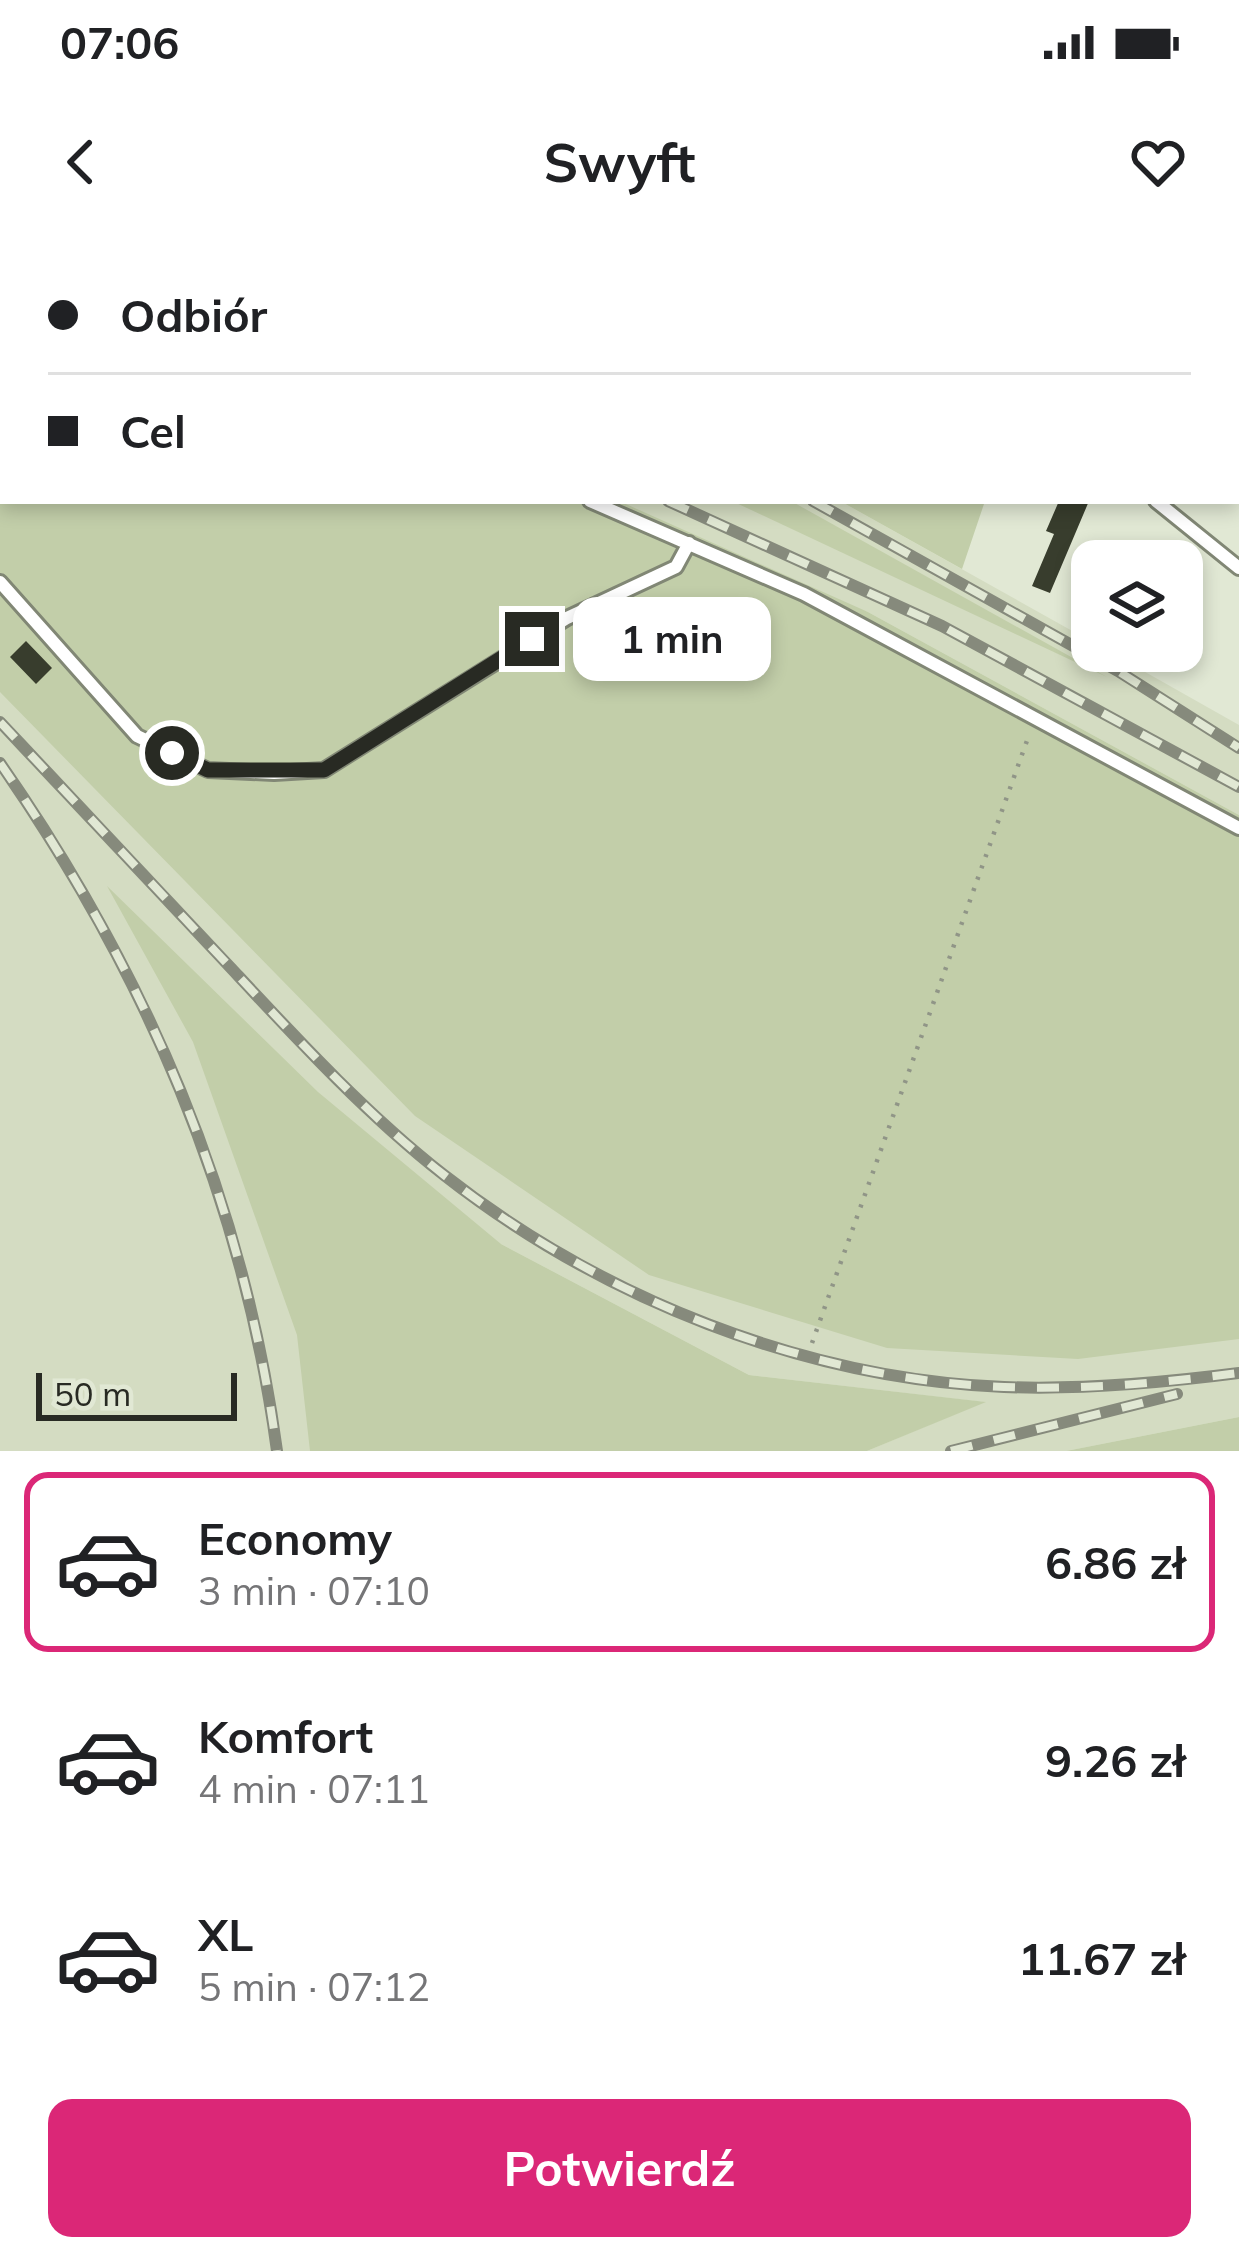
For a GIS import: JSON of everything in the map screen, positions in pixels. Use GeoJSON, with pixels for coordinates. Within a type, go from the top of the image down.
{"type":"FeatureCollection","features":[{"type":"Feature","properties":{"kind":"lane"},"geometry":{"type":"LineString","coordinates":[[597,504],[804,594],[1239,828]]}},
{"type":"Feature","properties":{"kind":"lane"},"geometry":{"type":"LineString","coordinates":[[1160,504],[1239,568]]}},
{"type":"Feature","properties":{"kind":"lane"},"geometry":{"type":"LineString","coordinates":[[0,582],[137,736],[208,770],[291,772],[324,770],[567,617],[676,567],[689,543]]}},
{"type":"Feature","properties":{"kind":"path"},"geometry":{"type":"LineString","coordinates":[[812,1343],[1035,718]]}},
{"type":"Feature","properties":{"kind":"shaded area"},"geometry":{"type":"Polygon","coordinates":[[[0,504],[626,504],[868,612],[1239,815],[1239,1339],[1078,1359],[887,1348],[649,1275],[415,1116],[0,692],[0,504]]]}},
{"type":"Feature","properties":{"kind":"shaded area"},"geometry":{"type":"Polygon","coordinates":[[[530,504],[845,504],[1071,630],[1071,672],[1145,672],[1239,725],[1239,815],[868,612],[530,504]]]}},
{"type":"Feature","properties":{"kind":"shaded area"},"geometry":{"type":"Polygon","coordinates":[[[738,504],[796,504],[1071,657],[1071,660],[738,504]]]}},
{"type":"Feature","properties":{"kind":"shaded area"},"geometry":{"type":"Polygon","coordinates":[[[845,504],[984,504],[962,569],[845,504]]]}},
{"type":"Feature","properties":{"kind":"shaded area"},"geometry":{"type":"Polygon","coordinates":[[[0,630],[1239,1327],[1239,1417],[1066,1451],[867,1451],[984,1402],[749,1375],[501,1244],[324,1451],[0,1451],[0,630]]]}},
{"type":"Feature","properties":{"kind":"shaded area"},"geometry":{"type":"Polygon","coordinates":[[[107,886],[318,1092],[501,1244],[749,1375],[986,1402],[867,1451],[310,1451],[297,1335],[193,1042],[107,886]]]}},
{"type":"Feature","properties":{"kind":"shaded area"},"geometry":{"type":"Polygon","coordinates":[[[1239,1417],[1239,1451],[1066,1451],[1239,1417]]]}},
{"type":"Feature","properties":{"kind":"building"},"geometry":{"type":"Polygon","coordinates":[[[1058,504],[1088,504],[1050,593],[1032,586],[1054,534],[1046,531],[1058,504]]]}},
{"type":"Feature","properties":{"kind":"building"},"geometry":{"type":"Polygon","coordinates":[[[26,641],[52,668],[36,684],[10,657],[26,641]]]}},
{"type":"Feature","properties":{"kind":"railway"},"geometry":{"type":"LineString","coordinates":[[675,504],[942,626],[1239,787]]}},
{"type":"Feature","properties":{"kind":"railway"},"geometry":{"type":"LineString","coordinates":[[818,504],[1118,671],[1239,748]]}},
{"type":"Feature","properties":{"kind":"railway"},"geometry":{"type":"LineString","coordinates":[[0,722],[360,1101],[444,1175],[570,1259],[637,1294],[780,1349],[929,1381],[1063,1387],[1239,1373]]}},
{"type":"Feature","properties":{"kind":"railway"},"geometry":{"type":"LineString","coordinates":[[0,763],[100,923],[180,1090],[240,1266],[277,1451]]}},
{"type":"Feature","properties":{"kind":"railway"},"geometry":{"type":"LineString","coordinates":[[951,1451],[1177,1394]]}},
{"type":"Feature","properties":{"kind":"route"},"geometry":{"type":"LineString","coordinates":[[172,753],[208,770],[324,770],[532,639]]}}]}
